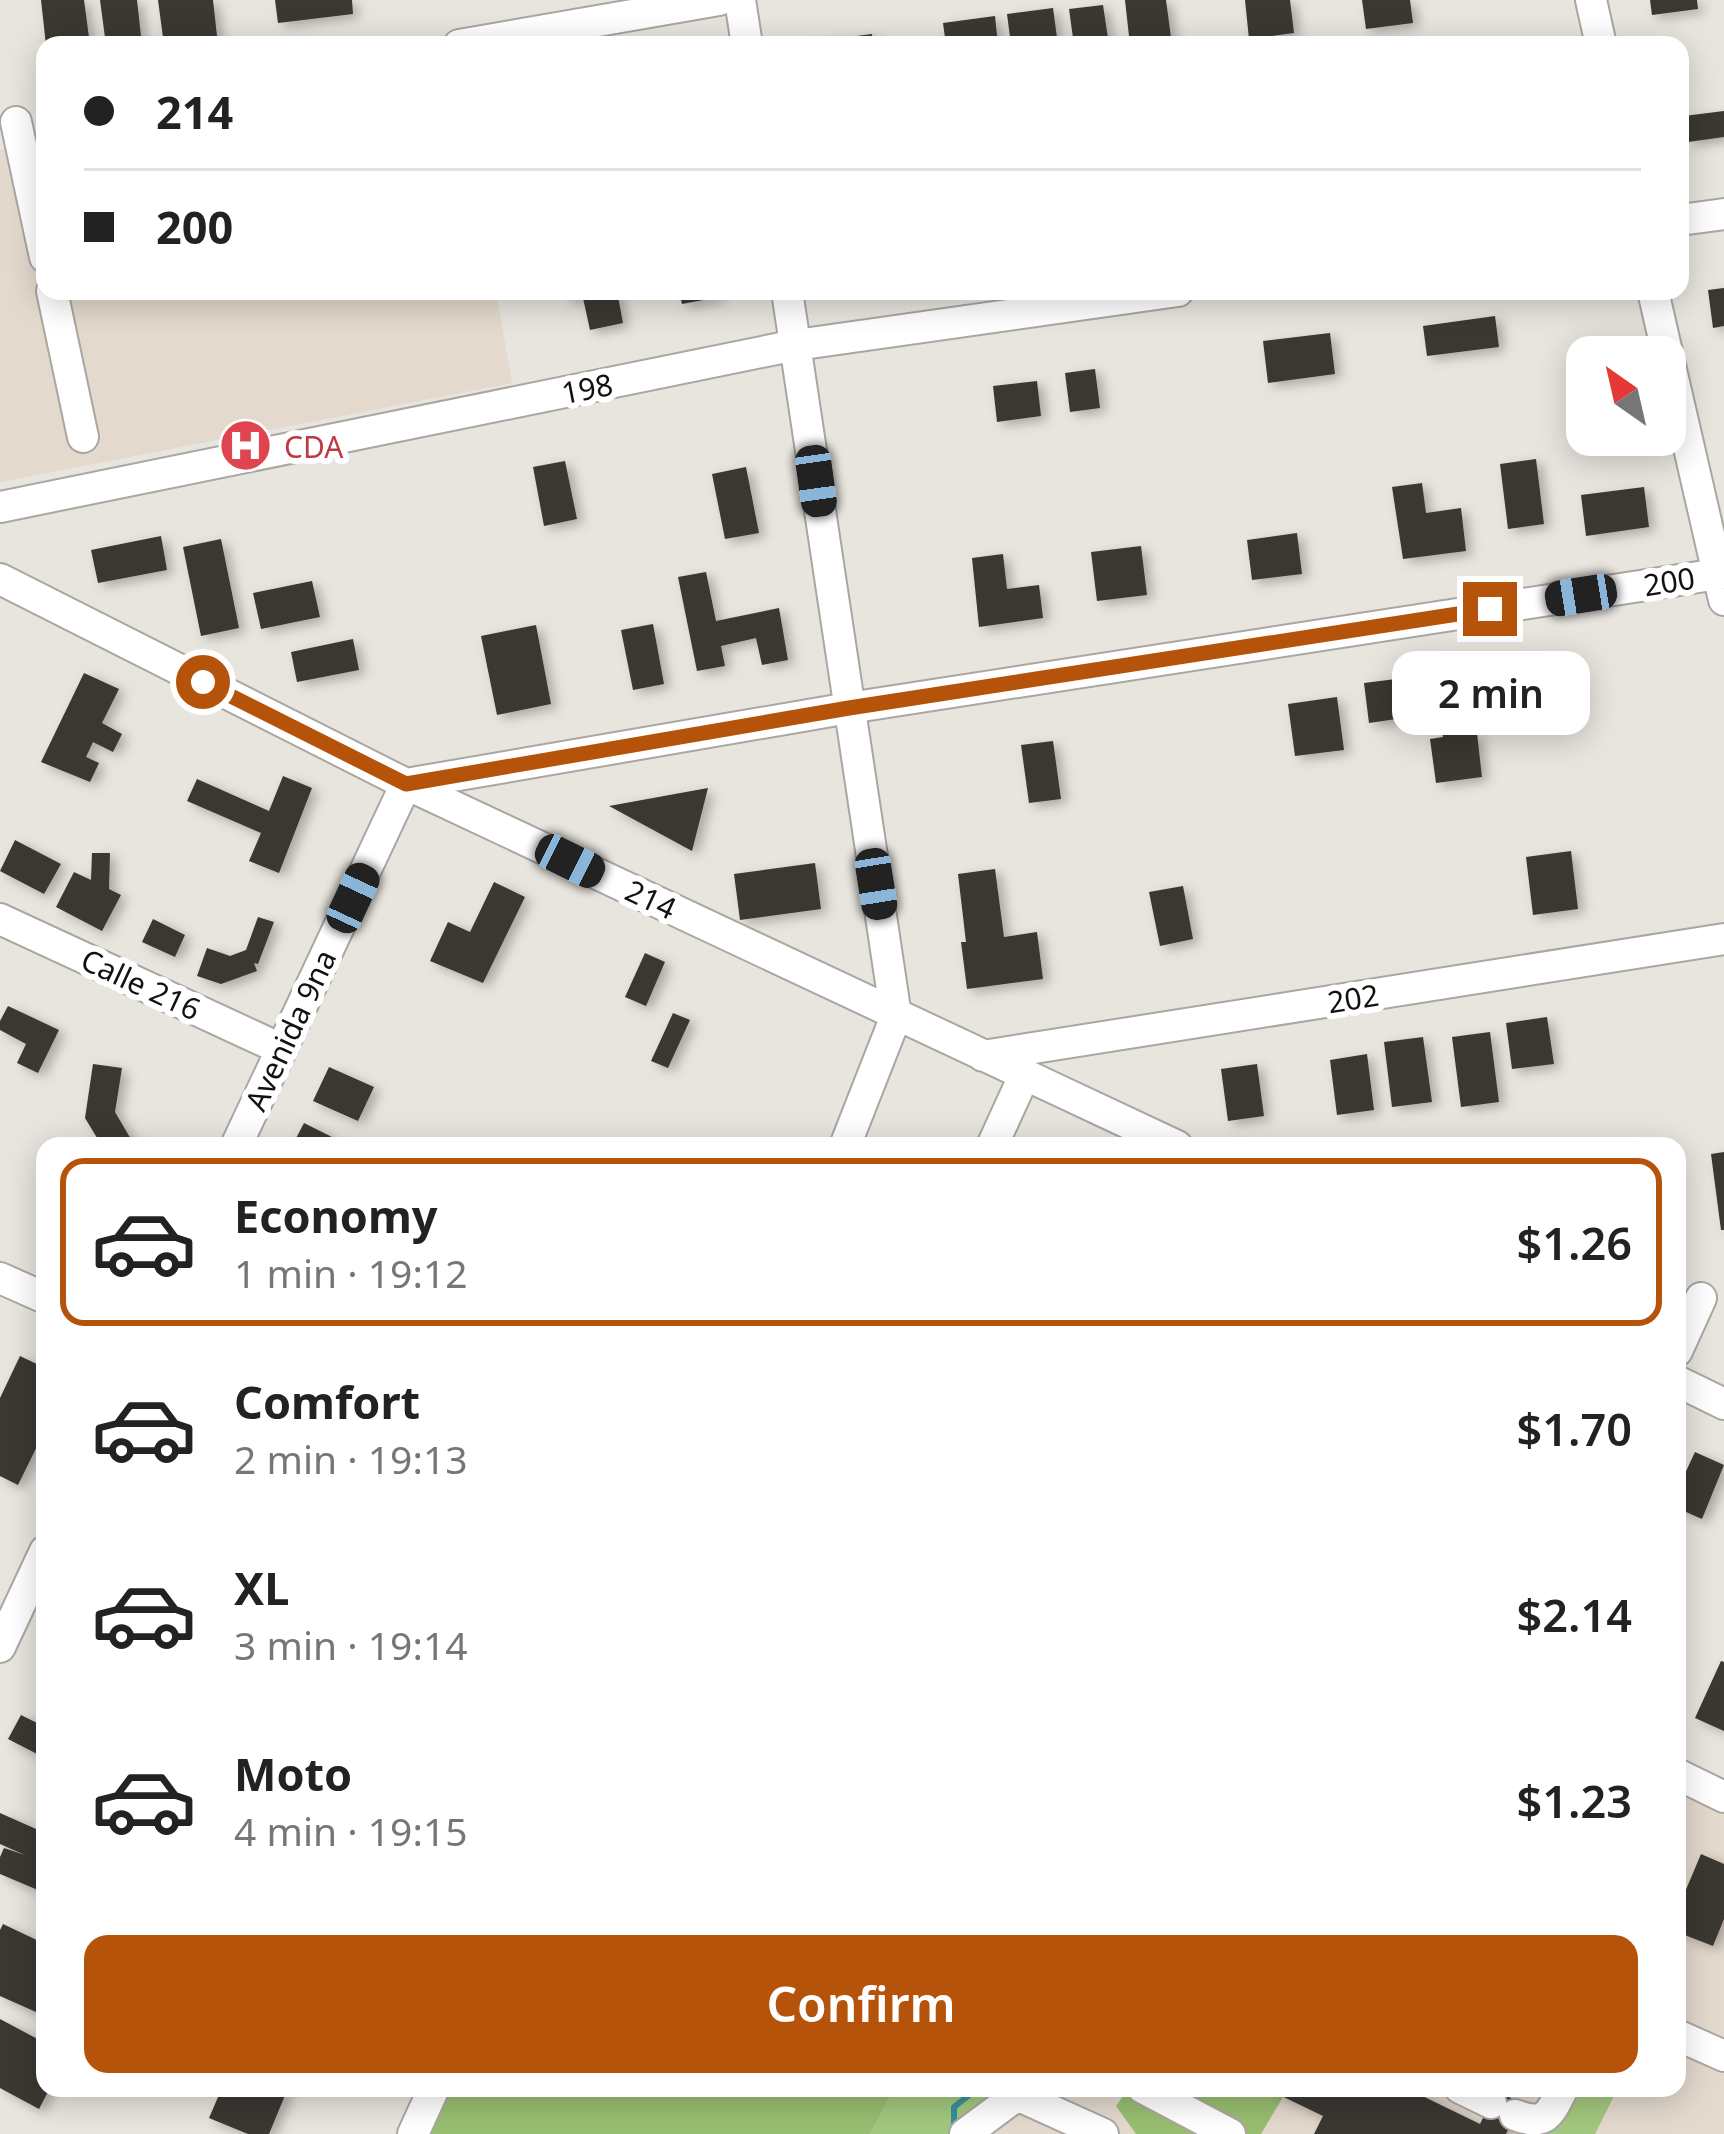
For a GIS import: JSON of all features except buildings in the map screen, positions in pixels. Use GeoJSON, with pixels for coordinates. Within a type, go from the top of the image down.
{"type":"FeatureCollection","features":[{"type":"Feature","properties":{"kind":"street"},"geometry":{"type":"LineString","coordinates":[[511,36],[719,0]]}},
{"type":"Feature","properties":{"kind":"street"},"geometry":{"type":"LineString","coordinates":[[740,0],[746,36]]}},
{"type":"Feature","properties":{"kind":"street"},"geometry":{"type":"LineString","coordinates":[[1592,0],[1599,36]]}},
{"type":"Feature","properties":{"kind":"street"},"geometry":{"type":"LineString","coordinates":[[20,121],[36,203]]}},
{"type":"Feature","properties":{"kind":"street"},"geometry":{"type":"LineString","coordinates":[[1689,219],[1724,214]]}},
{"type":"Feature","properties":{"kind":"street"},"geometry":{"type":"LineString","coordinates":[[54,300],[83,437]]}},
{"type":"Feature","properties":{"kind":"street"},"geometry":{"type":"LineString","coordinates":[[788,300],[896,1016],[849,1137]]}},
{"type":"Feature","properties":{"kind":"street","name":"198"},"geometry":{"type":"LineString","coordinates":[[0,507],[796,346],[1115,300]]}},
{"type":"Feature","properties":{"kind":"street"},"geometry":{"type":"LineString","coordinates":[[1655,300],[1722,582]]}},
{"type":"Feature","properties":{"kind":"street","name":"214"},"geometry":{"type":"LineString","coordinates":[[0,579],[406,784],[1157,1137]]}},
{"type":"Feature","properties":{"kind":"street","name":"200"},"geometry":{"type":"LineString","coordinates":[[406,784],[849,708],[1722,582]]}},
{"type":"Feature","properties":{"kind":"street","name":"Avenida 9na"},"geometry":{"type":"LineString","coordinates":[[240,1137],[406,784]]}},
{"type":"Feature","properties":{"kind":"street","name":"Calle 216"},"geometry":{"type":"LineString","coordinates":[[0,919],[281,1049]]}},
{"type":"Feature","properties":{"kind":"street","name":"202"},"geometry":{"type":"LineString","coordinates":[[983,1056],[1724,939]]}},
{"type":"Feature","properties":{"kind":"street"},"geometry":{"type":"LineString","coordinates":[[996,1137],[1024,1076]]}},
{"type":"Feature","properties":{"kind":"street"},"geometry":{"type":"LineString","coordinates":[[0,1278],[36,1294]]}},
{"type":"Feature","properties":{"kind":"street"},"geometry":{"type":"LineString","coordinates":[[1686,1331],[1701,1298]]}},
{"type":"Feature","properties":{"kind":"street"},"geometry":{"type":"LineString","coordinates":[[1686,1386],[1724,1404]]}},
{"type":"Feature","properties":{"kind":"street"},"geometry":{"type":"LineString","coordinates":[[2,1640],[36,1570]]}},
{"type":"Feature","properties":{"kind":"street"},"geometry":{"type":"LineString","coordinates":[[1686,1778],[1724,1796]]}},
{"type":"Feature","properties":{"kind":"street"},"geometry":{"type":"LineString","coordinates":[[1686,2039],[1724,2056]]}},
{"type":"Feature","properties":{"kind":"street"},"geometry":{"type":"LineString","coordinates":[[413,2134],[430,2097]]}},
{"type":"Feature","properties":{"kind":"street"},"geometry":{"type":"LineString","coordinates":[[1160,2097],[1230,2134]]}},
{"type":"Feature","properties":{"kind":"street"},"geometry":{"type":"LineString","coordinates":[[1478,2097],[1533,2121],[1542,2119],[1558,2097]]}},
{"type":"Feature","properties":{"kind":"street"},"geometry":{"type":"LineString","coordinates":[[965,2134],[1014,2098],[1103,2134]]}},
{"type":"Feature","properties":{"kind":"shaded area"},"geometry":{"type":"Polygon","coordinates":[[[36,144],[36,300],[498,300],[512,383],[0,482],[0,150],[36,144]]]}},
{"type":"Feature","properties":{"kind":"shaded area"},"geometry":{"type":"Polygon","coordinates":[[[1686,1774],[1724,1793],[1724,2134],[870,2134],[890,2097],[1686,2097],[1686,1774]]]}},
{"type":"Feature","properties":{"kind":"green space"},"geometry":{"type":"Polygon","coordinates":[[[429,2097],[890,2097],[870,2134],[412,2134],[429,2097]]]}},
{"type":"Feature","properties":{"kind":"green space"},"geometry":{"type":"Polygon","coordinates":[[[890,2097],[1015,2097],[965,2134],[870,2134],[890,2097]]]}},
{"type":"Feature","properties":{"kind":"green space"},"geometry":{"type":"Polygon","coordinates":[[[1122,2097],[1283,2097],[1261,2134],[1136,2134],[1116,2106],[1122,2097]]]}},
{"type":"Feature","properties":{"kind":"green space"},"geometry":{"type":"Polygon","coordinates":[[[1574,2097],[1614,2097],[1595,2134],[1534,2134],[1565,2115],[1574,2097]]]}},
{"type":"Feature","properties":{"kind":"waterway"},"geometry":{"type":"LineString","coordinates":[[958,2127],[954,2107],[967,2097]]}},
{"type":"Feature","properties":{"kind":"place","name":"CDA"},"geometry":{"type":"Point","coordinates":[245,446]}},
{"type":"Feature","properties":{"kind":"route"},"geometry":{"type":"LineString","coordinates":[[203,682],[406,784],[849,708],[1490,609]]}}]}
